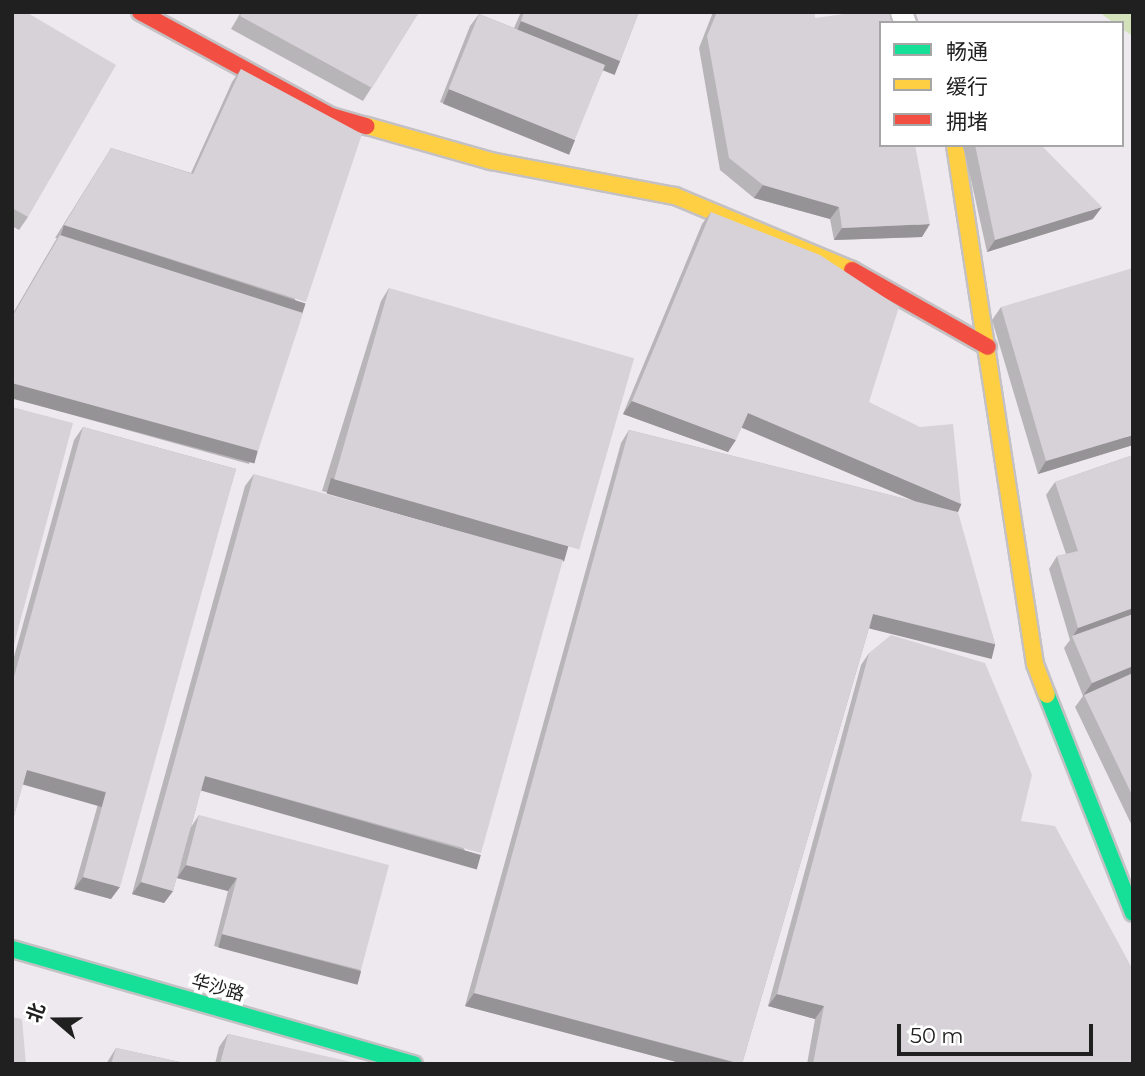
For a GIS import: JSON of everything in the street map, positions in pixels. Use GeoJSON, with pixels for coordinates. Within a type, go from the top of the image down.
{"type":"FeatureCollection","features":[{"type":"Feature","properties":{"kind":"street"},"geometry":{"type":"LineString","coordinates":[[140,12],[331,116],[491,161],[676,196],[853,271],[988,347]]}},
{"type":"Feature","properties":{"kind":"street"},"geometry":{"type":"LineString","coordinates":[[955,147],[1035,664],[1133,913]]}},
{"type":"Feature","properties":{"kind":"street","name":"华沙路"},"geometry":{"type":"LineString","coordinates":[[12,948],[414,1064]]}},
{"type":"Feature","properties":{"kind":"shaded area"},"geometry":{"type":"Polygon","coordinates":[[[1099,12],[1133,12],[1133,36],[1124,30],[1124,21],[1111,21],[1099,12]]]}},
{"type":"Feature","properties":{"kind":"building"},"geometry":{"type":"Polygon","coordinates":[[[12,12],[26,12],[116,65],[28,217],[12,208],[12,12]]]}},
{"type":"Feature","properties":{"kind":"building"},"geometry":{"type":"Polygon","coordinates":[[[242,12],[419,12],[372,88],[240,16],[242,12]]]}},
{"type":"Feature","properties":{"kind":"building"},"geometry":{"type":"Polygon","coordinates":[[[524,12],[639,12],[620,61],[521,21],[524,12]]]}},
{"type":"Feature","properties":{"kind":"building"},"geometry":{"type":"Polygon","coordinates":[[[717,12],[815,12],[815,18],[859,12],[889,12],[891,21],[879,21],[879,147],[915,147],[930,224],[842,228],[839,207],[763,185],[729,158],[707,36],[717,12]]]}},
{"type":"Feature","properties":{"kind":"building"},"geometry":{"type":"Polygon","coordinates":[[[479,14],[605,65],[575,140],[449,89],[479,14]]]}},
{"type":"Feature","properties":{"kind":"building"},"geometry":{"type":"Polygon","coordinates":[[[241,69],[362,134],[306,302],[64,225],[111,148],[193,174],[241,69]]]}},
{"type":"Feature","properties":{"kind":"building"},"geometry":{"type":"Polygon","coordinates":[[[975,147],[1043,147],[1102,207],[995,240],[975,147]]]}},
{"type":"Feature","properties":{"kind":"building"},"geometry":{"type":"Polygon","coordinates":[[[711,212],[820,255],[899,307],[869,402],[920,427],[953,424],[961,504],[748,413],[736,440],[632,401],[711,212]]]}},
{"type":"Feature","properties":{"kind":"building"},"geometry":{"type":"Polygon","coordinates":[[[60,235],[303,313],[258,451],[12,383],[12,317],[60,235]]]}},
{"type":"Feature","properties":{"kind":"building"},"geometry":{"type":"Polygon","coordinates":[[[1133,268],[1133,435],[1046,461],[1001,307],[1133,268]]]}},
{"type":"Feature","properties":{"kind":"building"},"geometry":{"type":"Polygon","coordinates":[[[389,288],[634,358],[579,550],[334,479],[389,288]]]}},
{"type":"Feature","properties":{"kind":"building"},"geometry":{"type":"Polygon","coordinates":[[[12,407],[73,423],[12,652],[12,407]]]}},
{"type":"Feature","properties":{"kind":"building"},"geometry":{"type":"Polygon","coordinates":[[[83,427],[236,469],[120,887],[83,877],[106,792],[27,770],[12,823],[12,684],[83,427]]]}},
{"type":"Feature","properties":{"kind":"building"},"geometry":{"type":"Polygon","coordinates":[[[629,430],[958,512],[995,644],[873,614],[742,1064],[474,993],[629,430]]]}},
{"type":"Feature","properties":{"kind":"building"},"geometry":{"type":"Polygon","coordinates":[[[1133,455],[1133,608],[1078,628],[1057,556],[1078,551],[1055,482],[1133,455]]]}},
{"type":"Feature","properties":{"kind":"building"},"geometry":{"type":"Polygon","coordinates":[[[254,474],[563,560],[481,853],[205,776],[173,891],[141,882],[254,474]]]}},
{"type":"Feature","properties":{"kind":"building"},"geometry":{"type":"Polygon","coordinates":[[[1133,614],[1133,666],[1092,683],[1072,636],[1133,614]]]}},
{"type":"Feature","properties":{"kind":"building"},"geometry":{"type":"Polygon","coordinates":[[[891,635],[985,663],[1032,775],[1021,821],[1055,826],[1133,970],[1133,1064],[813,1064],[824,1006],[777,994],[869,653],[891,635]]]}},
{"type":"Feature","properties":{"kind":"building"},"geometry":{"type":"Polygon","coordinates":[[[1133,673],[1133,797],[1084,695],[1133,673]]]}},
{"type":"Feature","properties":{"kind":"building"},"geometry":{"type":"Polygon","coordinates":[[[199,815],[389,865],[361,970],[222,934],[237,878],[186,865],[199,815]]]}},
{"type":"Feature","properties":{"kind":"building"},"geometry":{"type":"Polygon","coordinates":[[[12,1017],[22,1019],[26,1064],[12,1064],[12,1017]]]}},
{"type":"Feature","properties":{"kind":"building"},"geometry":{"type":"Polygon","coordinates":[[[228,1034],[356,1063],[356,1064],[220,1064],[228,1034]]]}},
{"type":"Feature","properties":{"kind":"building"},"geometry":{"type":"Polygon","coordinates":[[[116,1048],[189,1064],[111,1064],[116,1048]]]}},
{"type":"Feature","properties":{"kind":"traffic: fast"},"geometry":{"type":"LineString","coordinates":[[1047,695],[1133,913]]}},
{"type":"Feature","properties":{"kind":"traffic: fast"},"geometry":{"type":"LineString","coordinates":[[12,949],[414,1064]]}},
{"type":"Feature","properties":{"kind":"traffic: slow"},"geometry":{"type":"LineString","coordinates":[[367,126],[491,161],[675,196],[852,270]]}},
{"type":"Feature","properties":{"kind":"traffic: slow"},"geometry":{"type":"LineString","coordinates":[[955,147],[1035,664],[1047,695]]}},
{"type":"Feature","properties":{"kind":"traffic: jam"},"geometry":{"type":"LineString","coordinates":[[140,12],[331,116],[367,126]]}},
{"type":"Feature","properties":{"kind":"traffic: jam"},"geometry":{"type":"LineString","coordinates":[[852,270],[988,347]]}}]}
